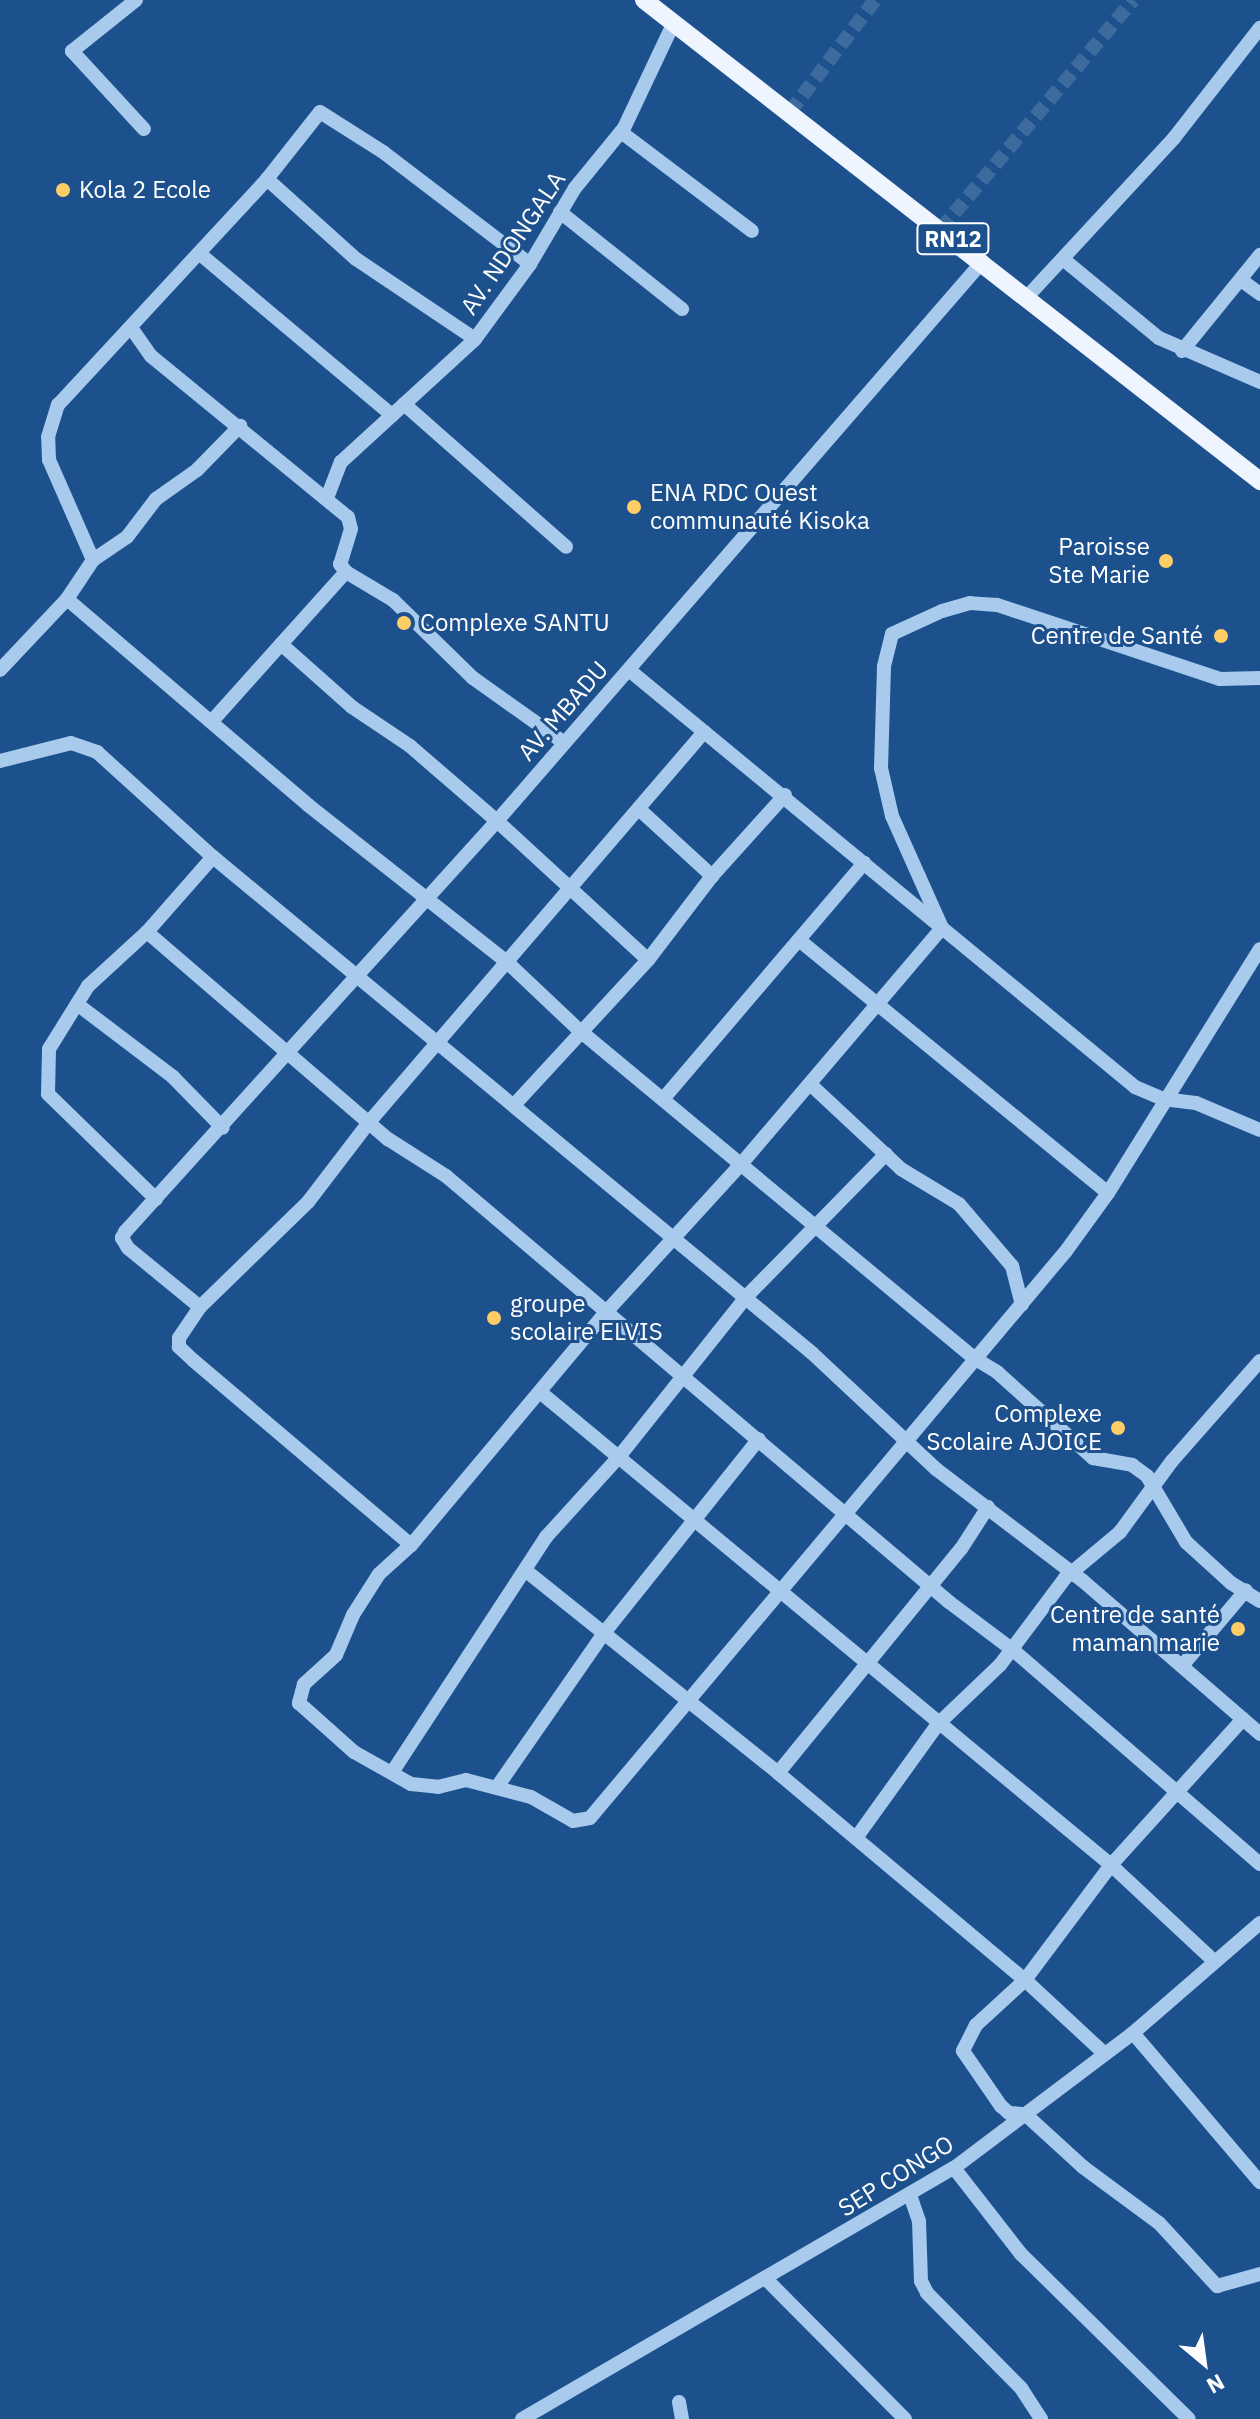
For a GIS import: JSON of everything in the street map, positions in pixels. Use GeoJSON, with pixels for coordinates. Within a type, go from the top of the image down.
{"type":"FeatureCollection","features":[{"type":"Feature","properties":{"kind":"main road","name":"RN12"},"geometry":{"type":"LineString","coordinates":[[644,0],[983,261],[1260,481]]}},
{"type":"Feature","properties":{"kind":"street"},"geometry":{"type":"LineString","coordinates":[[136,0],[72,51],[144,129]]}},
{"type":"Feature","properties":{"kind":"street","name":"AV. NDONGALA"},"geometry":{"type":"LineString","coordinates":[[327,498],[335,469],[475,339],[530,264],[560,212],[621,132],[674,22]]}},
{"type":"Feature","properties":{"kind":"street"},"geometry":{"type":"LineString","coordinates":[[1026,298],[1255,45],[1260,28]]}},
{"type":"Feature","properties":{"kind":"street"},"geometry":{"type":"LineString","coordinates":[[93,560],[53,475],[48,437],[58,405],[200,254],[267,179],[320,112],[383,152],[530,264]]}},
{"type":"Feature","properties":{"kind":"street"},"geometry":{"type":"LineString","coordinates":[[621,132],[752,231]]}},
{"type":"Feature","properties":{"kind":"street"},"geometry":{"type":"LineString","coordinates":[[267,179],[356,259],[475,339]]}},
{"type":"Feature","properties":{"kind":"street"},"geometry":{"type":"LineString","coordinates":[[560,212],[682,309]]}},
{"type":"Feature","properties":{"kind":"street"},"geometry":{"type":"LineString","coordinates":[[200,254],[392,415]]}},
{"type":"Feature","properties":{"kind":"street"},"geometry":{"type":"LineString","coordinates":[[1182,351],[1260,255]]}},
{"type":"Feature","properties":{"kind":"street"},"geometry":{"type":"LineString","coordinates":[[1063,259],[1159,338],[1182,351],[1260,382]]}},
{"type":"Feature","properties":{"kind":"street","name":"AV. MBADU"},"geometry":{"type":"LineString","coordinates":[[200,1307],[123,1243],[125,1232],[223,1128],[425,898],[497,821],[983,261]]}},
{"type":"Feature","properties":{"kind":"street"},"geometry":{"type":"LineString","coordinates":[[1241,280],[1260,294]]}},
{"type":"Feature","properties":{"kind":"street"},"geometry":{"type":"LineString","coordinates":[[132,329],[151,356],[327,498],[352,524],[340,559],[346,572],[393,600],[473,678],[563,742]]}},
{"type":"Feature","properties":{"kind":"street"},"geometry":{"type":"LineString","coordinates":[[404,404],[566,547]]}},
{"type":"Feature","properties":{"kind":"street"},"geometry":{"type":"LineString","coordinates":[[0,670],[67,599],[93,560],[127,537],[156,499],[197,470],[240,426]]}},
{"type":"Feature","properties":{"kind":"street"},"geometry":{"type":"LineString","coordinates":[[213,720],[346,572]]}},
{"type":"Feature","properties":{"kind":"street"},"geometry":{"type":"LineString","coordinates":[[67,599],[213,720],[308,805],[507,962],[579,1030],[743,1162],[974,1358],[997,1372],[1093,1458],[1132,1465],[1156,1485],[1186,1542],[1231,1583],[1260,1601]]}},
{"type":"Feature","properties":{"kind":"street"},"geometry":{"type":"LineString","coordinates":[[942,928],[892,816],[881,768],[887,645],[903,625],[970,603],[997,605],[1220,679],[1260,678]]}},
{"type":"Feature","properties":{"kind":"street"},"geometry":{"type":"LineString","coordinates":[[281,644],[352,707],[410,746],[648,960]]}},
{"type":"Feature","properties":{"kind":"street"},"geometry":{"type":"LineString","coordinates":[[629,670],[785,795],[1135,1087],[1163,1099],[1196,1103],[1260,1130]]}},
{"type":"Feature","properties":{"kind":"street"},"geometry":{"type":"LineString","coordinates":[[411,1545],[182,1350],[179,1338],[200,1307],[308,1202],[370,1121],[704,732]]}},
{"type":"Feature","properties":{"kind":"street"},"geometry":{"type":"LineString","coordinates":[[0,761],[58,744],[86,745],[213,857],[746,1297],[907,1437],[936,1469],[1072,1571],[1260,1734]]}},
{"type":"Feature","properties":{"kind":"street"},"geometry":{"type":"LineString","coordinates":[[515,1104],[579,1030],[648,960],[712,876],[785,795]]}},
{"type":"Feature","properties":{"kind":"street"},"geometry":{"type":"LineString","coordinates":[[640,810],[712,876]]}},
{"type":"Feature","properties":{"kind":"street"},"geometry":{"type":"LineString","coordinates":[[156,1199],[46,1091],[51,1040],[88,986],[147,932],[213,857]]}},
{"type":"Feature","properties":{"kind":"street"},"geometry":{"type":"LineString","coordinates":[[664,1098],[864,863]]}},
{"type":"Feature","properties":{"kind":"street"},"geometry":{"type":"LineString","coordinates":[[942,928],[743,1162],[606,1312],[411,1545],[379,1574],[353,1615],[336,1655],[299,1694],[299,1703],[354,1752],[425,1786],[466,1780],[497,1787],[582,1822],[688,1703],[907,1437],[1022,1305],[1108,1193],[1163,1099],[1260,949]]}},
{"type":"Feature","properties":{"kind":"street"},"geometry":{"type":"LineString","coordinates":[[147,932],[401,1149],[446,1176],[931,1585],[1013,1650],[1260,1864]]}},
{"type":"Feature","properties":{"kind":"street"},"geometry":{"type":"LineString","coordinates":[[799,940],[876,1007],[1108,1193]]}},
{"type":"Feature","properties":{"kind":"street"},"geometry":{"type":"LineString","coordinates":[[77,1004],[173,1077],[223,1128]]}},
{"type":"Feature","properties":{"kind":"street"},"geometry":{"type":"LineString","coordinates":[[810,1084],[901,1169],[959,1204],[1012,1266],[1022,1305]]}},
{"type":"Feature","properties":{"kind":"street"},"geometry":{"type":"LineString","coordinates":[[393,1771],[546,1537],[618,1458],[746,1297],[886,1154]]}},
{"type":"Feature","properties":{"kind":"street"},"geometry":{"type":"LineString","coordinates":[[856,1838],[938,1724],[1013,1650],[1072,1571],[1120,1532],[1260,1361]]}},
{"type":"Feature","properties":{"kind":"street"},"geometry":{"type":"LineString","coordinates":[[540,1392],[1111,1865],[1215,1962]]}},
{"type":"Feature","properties":{"kind":"street"},"geometry":{"type":"LineString","coordinates":[[497,1787],[604,1633],[759,1439]]}},
{"type":"Feature","properties":{"kind":"street"},"geometry":{"type":"LineString","coordinates":[[778,1773],[931,1585],[988,1507]]}},
{"type":"Feature","properties":{"kind":"street"},"geometry":{"type":"LineString","coordinates":[[525,1570],[856,1838],[1025,1980],[1105,2054]]}},
{"type":"Feature","properties":{"kind":"street"},"geometry":{"type":"LineString","coordinates":[[1182,1666],[1246,1590]]}},
{"type":"Feature","properties":{"kind":"street"},"geometry":{"type":"LineString","coordinates":[[1243,1719],[1111,1865],[1025,1980],[976,2025],[963,2051],[1001,2106],[1009,2113],[1025,2114],[1083,2167],[1159,2223],[1217,2286],[1260,2274]]}},
{"type":"Feature","properties":{"kind":"street","name":"SEP CONGO"},"geometry":{"type":"LineString","coordinates":[[522,2419],[767,2280],[954,2168],[1133,2033],[1260,1923]]}},
{"type":"Feature","properties":{"kind":"street"},"geometry":{"type":"LineString","coordinates":[[1133,2033],[1260,2182]]}},
{"type":"Feature","properties":{"kind":"street"},"geometry":{"type":"LineString","coordinates":[[954,2168],[1021,2254],[1189,2419]]}},
{"type":"Feature","properties":{"kind":"street"},"geometry":{"type":"LineString","coordinates":[[910,2195],[919,2221],[921,2281],[927,2293],[1021,2388],[1041,2419]]}},
{"type":"Feature","properties":{"kind":"street"},"geometry":{"type":"LineString","coordinates":[[767,2280],[905,2419]]}},
{"type":"Feature","properties":{"kind":"street"},"geometry":{"type":"LineString","coordinates":[[679,2402],[682,2419]]}},
{"type":"Feature","properties":{"kind":"tunnel"},"geometry":{"type":"LineString","coordinates":[[790,112],[875,0]]}},
{"type":"Feature","properties":{"kind":"tunnel"},"geometry":{"type":"LineString","coordinates":[[941,229],[1133,0]]}},
{"type":"Feature","properties":{"kind":"place","name":"Kola 2 Ecole"},"geometry":{"type":"Point","coordinates":[63,190]}},
{"type":"Feature","properties":{"kind":"place","name":"ENA RDC Ouest communauté Kisoka"},"geometry":{"type":"Point","coordinates":[634,507]}},
{"type":"Feature","properties":{"kind":"place","name":"Paroisse Ste Marie"},"geometry":{"type":"Point","coordinates":[1166,561]}},
{"type":"Feature","properties":{"kind":"place","name":"Complexe SANTU"},"geometry":{"type":"Point","coordinates":[404,623]}},
{"type":"Feature","properties":{"kind":"place","name":"Centre de Santé"},"geometry":{"type":"Point","coordinates":[1221,636]}},
{"type":"Feature","properties":{"kind":"place","name":"groupe scolaire ELVIS"},"geometry":{"type":"Point","coordinates":[494,1318]}},
{"type":"Feature","properties":{"kind":"place","name":"Complexe Scolaire AJOICE"},"geometry":{"type":"Point","coordinates":[1118,1428]}},
{"type":"Feature","properties":{"kind":"place","name":"Centre de santé maman marie"},"geometry":{"type":"Point","coordinates":[1238,1629]}}]}
